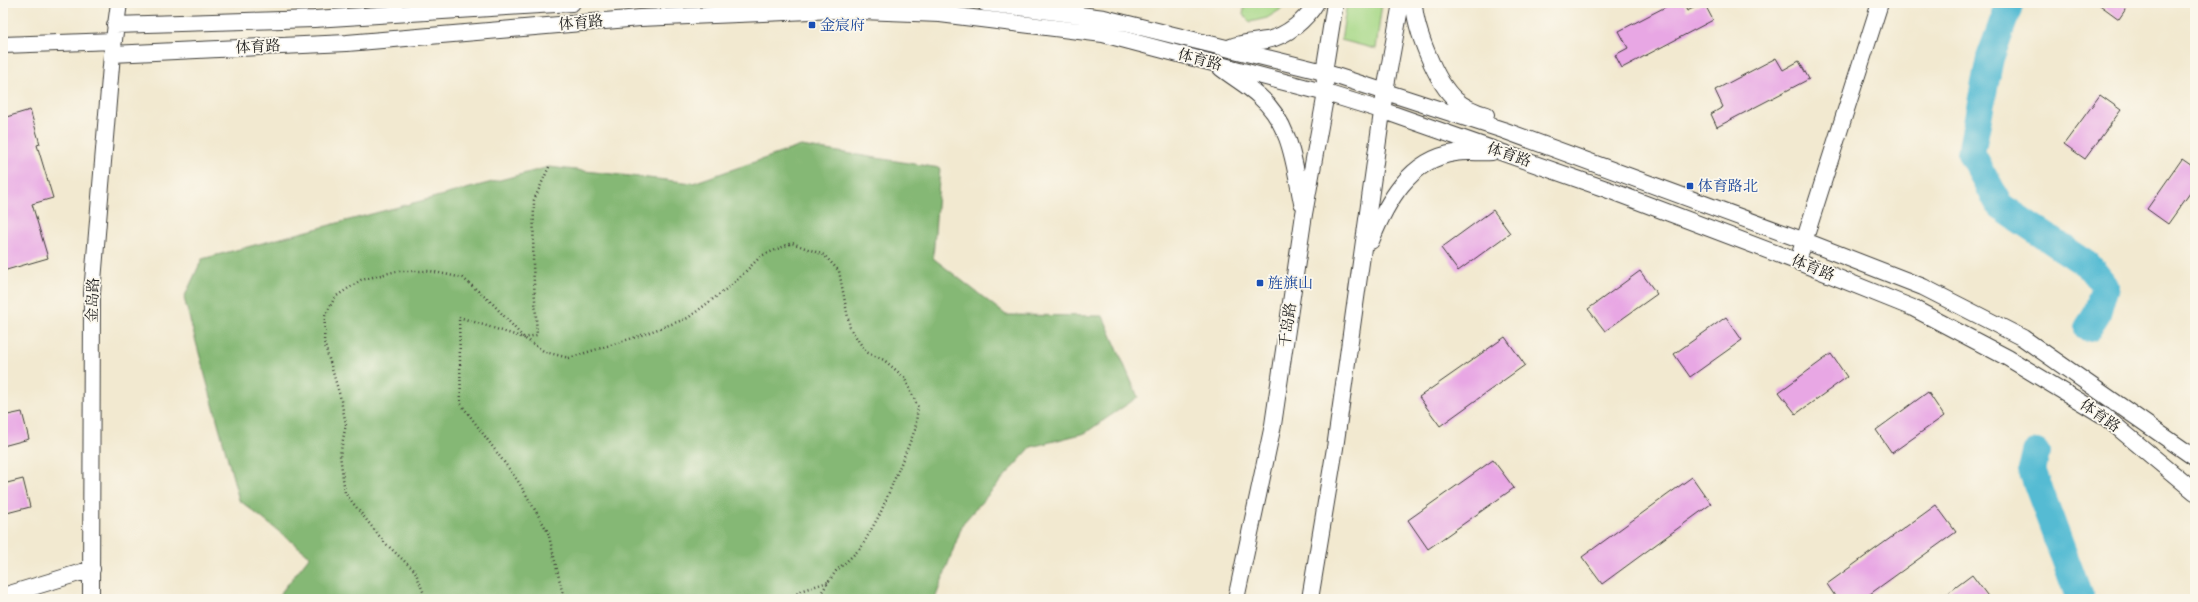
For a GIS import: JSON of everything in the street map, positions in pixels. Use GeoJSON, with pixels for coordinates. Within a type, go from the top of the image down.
{"type":"FeatureCollection","features":[{"type":"Feature","properties":{"kind":"street","name":"金岛路"},"geometry":{"type":"LineString","coordinates":[[91,599],[92,293],[113,40],[119,3]]}},
{"type":"Feature","properties":{"kind":"street","name":"体育路"},"geometry":{"type":"LineString","coordinates":[[3,45],[113,40],[314,20],[572,3]]}},
{"type":"Feature","properties":{"kind":"street","name":"体育路"},"geometry":{"type":"LineString","coordinates":[[985,3],[1104,18],[1324,72],[1385,91],[1555,149],[1805,241],[1923,287],[2023,338],[2195,458]]}},
{"type":"Feature","properties":{"kind":"street"},"geometry":{"type":"LineString","coordinates":[[1228,48],[1269,39],[1289,30],[1308,16],[1316,3]]}},
{"type":"Feature","properties":{"kind":"street","name":"千岛路"},"geometry":{"type":"LineString","coordinates":[[1236,599],[1273,425],[1304,214],[1326,93],[1324,72],[1335,3]]}},
{"type":"Feature","properties":{"kind":"street"},"geometry":{"type":"LineString","coordinates":[[1310,599],[1362,264],[1384,111],[1385,91],[1401,3]]}},
{"type":"Feature","properties":{"kind":"street"},"geometry":{"type":"LineString","coordinates":[[1414,3],[1423,40],[1433,68],[1444,87],[1457,101],[1480,113],[1539,137],[1555,149]]}},
{"type":"Feature","properties":{"kind":"street"},"geometry":{"type":"LineString","coordinates":[[1796,261],[1805,241],[1880,3]]}},
{"type":"Feature","properties":{"kind":"street","name":"体育路"},"geometry":{"type":"LineString","coordinates":[[113,40],[347,42],[640,10],[835,10],[940,14],[1103,34],[1326,93],[1384,111],[1606,189],[1796,261],[1913,308],[2008,358],[2104,416],[2195,492]]}},
{"type":"Feature","properties":{"kind":"street"},"geometry":{"type":"LineString","coordinates":[[1215,64],[1259,95],[1277,115],[1288,137],[1297,167],[1304,214]]}},
{"type":"Feature","properties":{"kind":"street"},"geometry":{"type":"LineString","coordinates":[[1362,264],[1376,229],[1391,198],[1408,177],[1429,162],[1454,153],[1500,152]]}},
{"type":"Feature","properties":{"kind":"street"},"geometry":{"type":"LineString","coordinates":[[3,596],[92,569]]}},
{"type":"Feature","properties":{"kind":"path"},"geometry":{"type":"LineString","coordinates":[[549,168],[534,200],[533,265],[537,335],[524,338],[459,317],[461,404],[518,481],[548,532],[564,599]]}},
{"type":"Feature","properties":{"kind":"path"},"geometry":{"type":"LineString","coordinates":[[426,599],[415,570],[384,542],[345,493],[340,455],[346,424],[340,396],[324,342],[325,316],[335,297],[361,280],[397,272],[430,271],[463,278],[492,303],[524,338],[545,352],[569,358],[688,318],[733,284],[761,256],[792,243],[824,255],[839,272],[850,328],[866,352],[884,360],[904,377],[918,407],[915,430],[880,514],[861,548],[836,571],[817,599]]}},
{"type":"Feature","properties":{"kind":"path"},"geometry":{"type":"LineString","coordinates":[[791,599],[800,591],[829,582]]}},
{"type":"Feature","properties":{"kind":"green space"},"geometry":{"type":"Polygon","coordinates":[[[1245,3],[1287,3],[1286,6],[1267,18],[1250,22],[1243,15],[1245,3]]]}},
{"type":"Feature","properties":{"kind":"green space"},"geometry":{"type":"Polygon","coordinates":[[[1347,3],[1382,3],[1376,49],[1341,40],[1347,3]]]}},
{"type":"Feature","properties":{"kind":"green space"},"geometry":{"type":"Polygon","coordinates":[[[801,146],[940,168],[933,258],[1006,315],[1103,316],[1138,397],[1085,433],[1031,447],[963,523],[935,599],[276,599],[310,556],[239,500],[184,298],[202,259],[549,167],[693,183],[801,146]]]}},
{"type":"Feature","properties":{"kind":"building"},"geometry":{"type":"Polygon","coordinates":[[[1673,3],[1683,3],[1687,11],[1704,3],[1713,20],[1622,68],[1615,55],[1628,48],[1619,31],[1673,3]]]}},
{"type":"Feature","properties":{"kind":"building"},"geometry":{"type":"Polygon","coordinates":[[[2097,3],[2130,3],[2119,19],[2097,3]]]}},
{"type":"Feature","properties":{"kind":"building"},"geometry":{"type":"Polygon","coordinates":[[[1776,58],[1783,70],[1799,61],[1809,79],[1717,127],[1711,114],[1723,107],[1715,90],[1776,58]]]}},
{"type":"Feature","properties":{"kind":"building"},"geometry":{"type":"Polygon","coordinates":[[[2100,95],[2121,110],[2085,159],[2064,144],[2100,95]]]}},
{"type":"Feature","properties":{"kind":"building"},"geometry":{"type":"Polygon","coordinates":[[[30,110],[40,144],[37,145],[53,198],[32,204],[48,258],[3,271],[3,118],[30,110]]]}},
{"type":"Feature","properties":{"kind":"building"},"geometry":{"type":"Polygon","coordinates":[[[2182,159],[2195,168],[2195,186],[2168,224],[2147,209],[2182,159]]]}},
{"type":"Feature","properties":{"kind":"building"},"geometry":{"type":"Polygon","coordinates":[[[1493,210],[1510,233],[1458,271],[1441,248],[1493,210]]]}},
{"type":"Feature","properties":{"kind":"building"},"geometry":{"type":"Polygon","coordinates":[[[1640,271],[1657,294],[1605,331],[1588,309],[1640,271]]]}},
{"type":"Feature","properties":{"kind":"building"},"geometry":{"type":"Polygon","coordinates":[[[1726,317],[1742,340],[1690,377],[1674,354],[1726,317]]]}},
{"type":"Feature","properties":{"kind":"building"},"geometry":{"type":"Polygon","coordinates":[[[1505,337],[1525,365],[1440,426],[1419,397],[1505,337]]]}},
{"type":"Feature","properties":{"kind":"building"},"geometry":{"type":"Polygon","coordinates":[[[1831,354],[1847,377],[1796,414],[1779,392],[1831,354]]]}},
{"type":"Feature","properties":{"kind":"building"},"geometry":{"type":"Polygon","coordinates":[[[1928,392],[1944,416],[1892,453],[1876,430],[1928,392]]]}},
{"type":"Feature","properties":{"kind":"building"},"geometry":{"type":"Polygon","coordinates":[[[22,412],[29,439],[3,446],[3,416],[22,412]]]}},
{"type":"Feature","properties":{"kind":"building"},"geometry":{"type":"Polygon","coordinates":[[[1493,460],[1514,488],[1428,549],[1408,520],[1493,460]]]}},
{"type":"Feature","properties":{"kind":"building"},"geometry":{"type":"Polygon","coordinates":[[[1692,477],[1711,504],[1602,584],[1582,557],[1692,477]]]}},
{"type":"Feature","properties":{"kind":"building"},"geometry":{"type":"Polygon","coordinates":[[[23,479],[30,507],[3,514],[3,484],[23,479]]]}},
{"type":"Feature","properties":{"kind":"building"},"geometry":{"type":"Polygon","coordinates":[[[1936,505],[1956,532],[1863,599],[1837,599],[1827,584],[1936,505]]]}},
{"type":"Feature","properties":{"kind":"building"},"geometry":{"type":"Polygon","coordinates":[[[1972,575],[1990,599],[1940,599],[1972,575]]]}},
{"type":"Feature","properties":{"kind":"waterway"},"geometry":{"type":"LineString","coordinates":[[2010,3],[1990,58],[1971,153],[2000,206],[2088,265],[2105,286],[2097,314],[2088,328]]}},
{"type":"Feature","properties":{"kind":"waterway"},"geometry":{"type":"LineString","coordinates":[[2036,453],[2032,470],[2080,599]]}},
{"type":"Feature","properties":{"kind":"place","name":"金宸府"},"geometry":{"type":"Point","coordinates":[812,25]}},
{"type":"Feature","properties":{"kind":"place","name":"体育路北"},"geometry":{"type":"Point","coordinates":[1690,186]}},
{"type":"Feature","properties":{"kind":"place","name":"旌旗山"},"geometry":{"type":"Point","coordinates":[1260,283]}}]}
